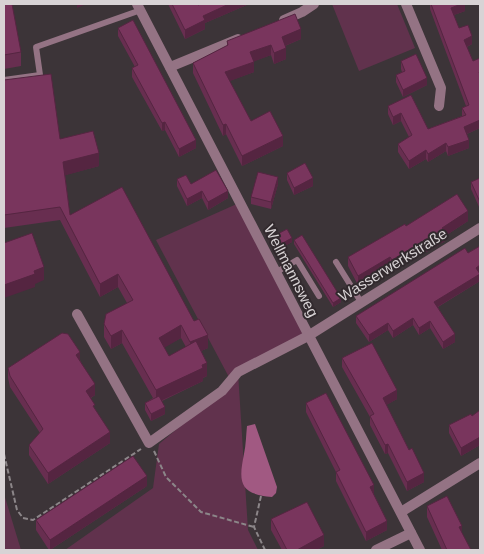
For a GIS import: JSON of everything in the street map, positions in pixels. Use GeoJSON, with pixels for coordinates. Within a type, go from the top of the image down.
{"type":"FeatureCollection","features":[{"type":"Feature","properties":{"kind":"street"},"geometry":{"type":"LineString","coordinates":[[276,24],[314,4]]}},
{"type":"Feature","properties":{"kind":"street"},"geometry":{"type":"LineString","coordinates":[[406,4],[441,88],[439,106]]}},
{"type":"Feature","properties":{"kind":"street","name":"Wellmannsweg"},"geometry":{"type":"LineString","coordinates":[[139,7],[420,550]]}},
{"type":"Feature","properties":{"kind":"street"},"geometry":{"type":"LineString","coordinates":[[170,68],[249,34]]}},
{"type":"Feature","properties":{"kind":"street","name":"Wasserwerkstraße"},"geometry":{"type":"LineString","coordinates":[[150,443],[222,392],[238,372],[308,336],[480,228]]}},
{"type":"Feature","properties":{"kind":"street"},"geometry":{"type":"LineString","coordinates":[[77,314],[150,443]]}},
{"type":"Feature","properties":{"kind":"street"},"geometry":{"type":"LineString","coordinates":[[401,512],[480,463]]}},
{"type":"Feature","properties":{"kind":"street"},"geometry":{"type":"LineString","coordinates":[[376,550],[411,533]]}},
{"type":"Feature","properties":{"kind":"lane"},"geometry":{"type":"LineString","coordinates":[[4,80],[40,75],[36,47],[139,7]]}},
{"type":"Feature","properties":{"kind":"lane"},"geometry":{"type":"LineString","coordinates":[[276,273],[297,260],[319,296]]}},
{"type":"Feature","properties":{"kind":"lane"},"geometry":{"type":"LineString","coordinates":[[336,262],[361,302]]}},
{"type":"Feature","properties":{"kind":"path"},"geometry":{"type":"LineString","coordinates":[[4,454],[17,510],[23,518],[33,520],[150,443],[166,477],[201,512],[254,527]]}},
{"type":"Feature","properties":{"kind":"path"},"geometry":{"type":"LineString","coordinates":[[261,496],[254,527],[265,550]]}},
{"type":"Feature","properties":{"kind":"shaded area"},"geometry":{"type":"Polygon","coordinates":[[[332,4],[397,4],[415,48],[359,71],[332,4]]]}},
{"type":"Feature","properties":{"kind":"shaded area"},"geometry":{"type":"Polygon","coordinates":[[[239,203],[308,336],[238,372],[248,530],[258,550],[65,550],[153,488],[159,444],[222,391],[231,381],[156,240],[239,203]]]}},
{"type":"Feature","properties":{"kind":"shaded area"},"geometry":{"type":"Polygon","coordinates":[[[255,424],[277,487],[276,493],[272,497],[247,490],[242,480],[241,473],[247,426],[255,424]]]}},
{"type":"Feature","properties":{"kind":"shaded area"},"geometry":{"type":"Polygon","coordinates":[[[4,494],[21,550],[4,550],[4,494]]]}},
{"type":"Feature","properties":{"kind":"building"},"geometry":{"type":"Polygon","coordinates":[[[4,4],[12,4],[21,52],[4,55],[4,4]]]}},
{"type":"Feature","properties":{"kind":"building"},"geometry":{"type":"Polygon","coordinates":[[[172,4],[229,4],[203,16],[205,20],[185,30],[172,4]]]}},
{"type":"Feature","properties":{"kind":"building"},"geometry":{"type":"Polygon","coordinates":[[[431,4],[461,4],[451,8],[459,28],[468,25],[472,36],[464,40],[473,61],[480,58],[480,120],[464,127],[469,140],[448,147],[446,143],[428,154],[426,150],[409,161],[398,144],[412,135],[401,113],[393,117],[388,106],[411,95],[428,129],[466,115],[462,108],[469,105],[431,4]]]}},
{"type":"Feature","properties":{"kind":"building"},"geometry":{"type":"Polygon","coordinates":[[[295,14],[301,29],[282,37],[286,48],[274,53],[271,45],[250,52],[254,62],[225,72],[251,121],[270,111],[283,136],[242,156],[226,124],[223,125],[193,63],[228,45],[227,41],[295,14]]]}},
{"type":"Feature","properties":{"kind":"building"},"geometry":{"type":"Polygon","coordinates":[[[133,20],[196,140],[179,149],[165,122],[162,123],[132,68],[138,65],[118,28],[133,20]]]}},
{"type":"Feature","properties":{"kind":"building"},"geometry":{"type":"Polygon","coordinates":[[[416,54],[427,78],[403,90],[396,75],[405,71],[401,61],[416,54]]]}},
{"type":"Feature","properties":{"kind":"building"},"geometry":{"type":"Polygon","coordinates":[[[51,74],[60,139],[93,131],[99,153],[63,162],[70,215],[122,187],[194,321],[199,319],[208,335],[190,342],[181,325],[159,338],[169,356],[196,341],[207,363],[202,365],[203,368],[156,390],[122,330],[111,336],[104,324],[106,314],[133,300],[118,274],[100,284],[60,207],[4,215],[4,80],[51,74]]]}},
{"type":"Feature","properties":{"kind":"building"},"geometry":{"type":"Polygon","coordinates":[[[305,163],[313,178],[294,188],[287,173],[305,163]]]}},
{"type":"Feature","properties":{"kind":"building"},"geometry":{"type":"Polygon","coordinates":[[[216,170],[228,191],[208,202],[202,191],[187,199],[177,179],[186,175],[191,184],[216,170]]]}},
{"type":"Feature","properties":{"kind":"building"},"geometry":{"type":"Polygon","coordinates":[[[258,172],[278,177],[271,202],[251,197],[258,172]]]}},
{"type":"Feature","properties":{"kind":"building"},"geometry":{"type":"Polygon","coordinates":[[[480,178],[480,202],[471,182],[480,178]]]}},
{"type":"Feature","properties":{"kind":"building"},"geometry":{"type":"Polygon","coordinates":[[[457,194],[468,211],[442,228],[445,232],[426,243],[425,240],[392,260],[390,257],[358,276],[348,257],[405,224],[406,226],[457,194]]]}},
{"type":"Feature","properties":{"kind":"building"},"geometry":{"type":"Polygon","coordinates":[[[287,229],[292,238],[279,245],[274,236],[287,229]]]}},
{"type":"Feature","properties":{"kind":"building"},"geometry":{"type":"Polygon","coordinates":[[[32,233],[44,267],[34,271],[35,274],[4,285],[4,243],[32,233]]]}},
{"type":"Feature","properties":{"kind":"building"},"geometry":{"type":"Polygon","coordinates":[[[302,235],[341,298],[333,303],[294,240],[302,235]]]}},
{"type":"Feature","properties":{"kind":"building"},"geometry":{"type":"Polygon","coordinates":[[[480,246],[480,265],[476,268],[480,274],[434,302],[455,334],[443,342],[430,321],[419,328],[413,318],[393,331],[388,323],[369,335],[356,316],[465,248],[468,253],[480,246]]]}},
{"type":"Feature","properties":{"kind":"building"},"geometry":{"type":"Polygon","coordinates":[[[62,333],[68,334],[80,352],[76,355],[95,384],[86,391],[95,405],[93,406],[110,432],[48,473],[29,445],[43,429],[10,376],[8,368],[62,333]]]}},
{"type":"Feature","properties":{"kind":"building"},"geometry":{"type":"Polygon","coordinates":[[[372,343],[397,390],[383,398],[409,450],[412,448],[424,473],[407,482],[388,444],[385,445],[370,416],[374,414],[342,358],[372,343]]]}},
{"type":"Feature","properties":{"kind":"building"},"geometry":{"type":"Polygon","coordinates":[[[326,393],[374,485],[370,487],[387,521],[366,532],[336,472],[340,470],[306,403],[326,393]]]}},
{"type":"Feature","properties":{"kind":"building"},"geometry":{"type":"Polygon","coordinates":[[[159,396],[165,407],[151,414],[145,403],[159,396]]]}},
{"type":"Feature","properties":{"kind":"building"},"geometry":{"type":"Polygon","coordinates":[[[480,410],[480,437],[461,448],[449,425],[471,414],[472,416],[480,410]]]}},
{"type":"Feature","properties":{"kind":"building"},"geometry":{"type":"Polygon","coordinates":[[[133,456],[147,476],[50,540],[36,520],[133,456]]]}},
{"type":"Feature","properties":{"kind":"building"},"geometry":{"type":"Polygon","coordinates":[[[447,496],[462,526],[459,527],[471,550],[447,550],[427,506],[447,496]]]}},
{"type":"Feature","properties":{"kind":"building"},"geometry":{"type":"Polygon","coordinates":[[[307,502],[324,535],[297,550],[287,550],[271,519],[307,502]]]}}]}
